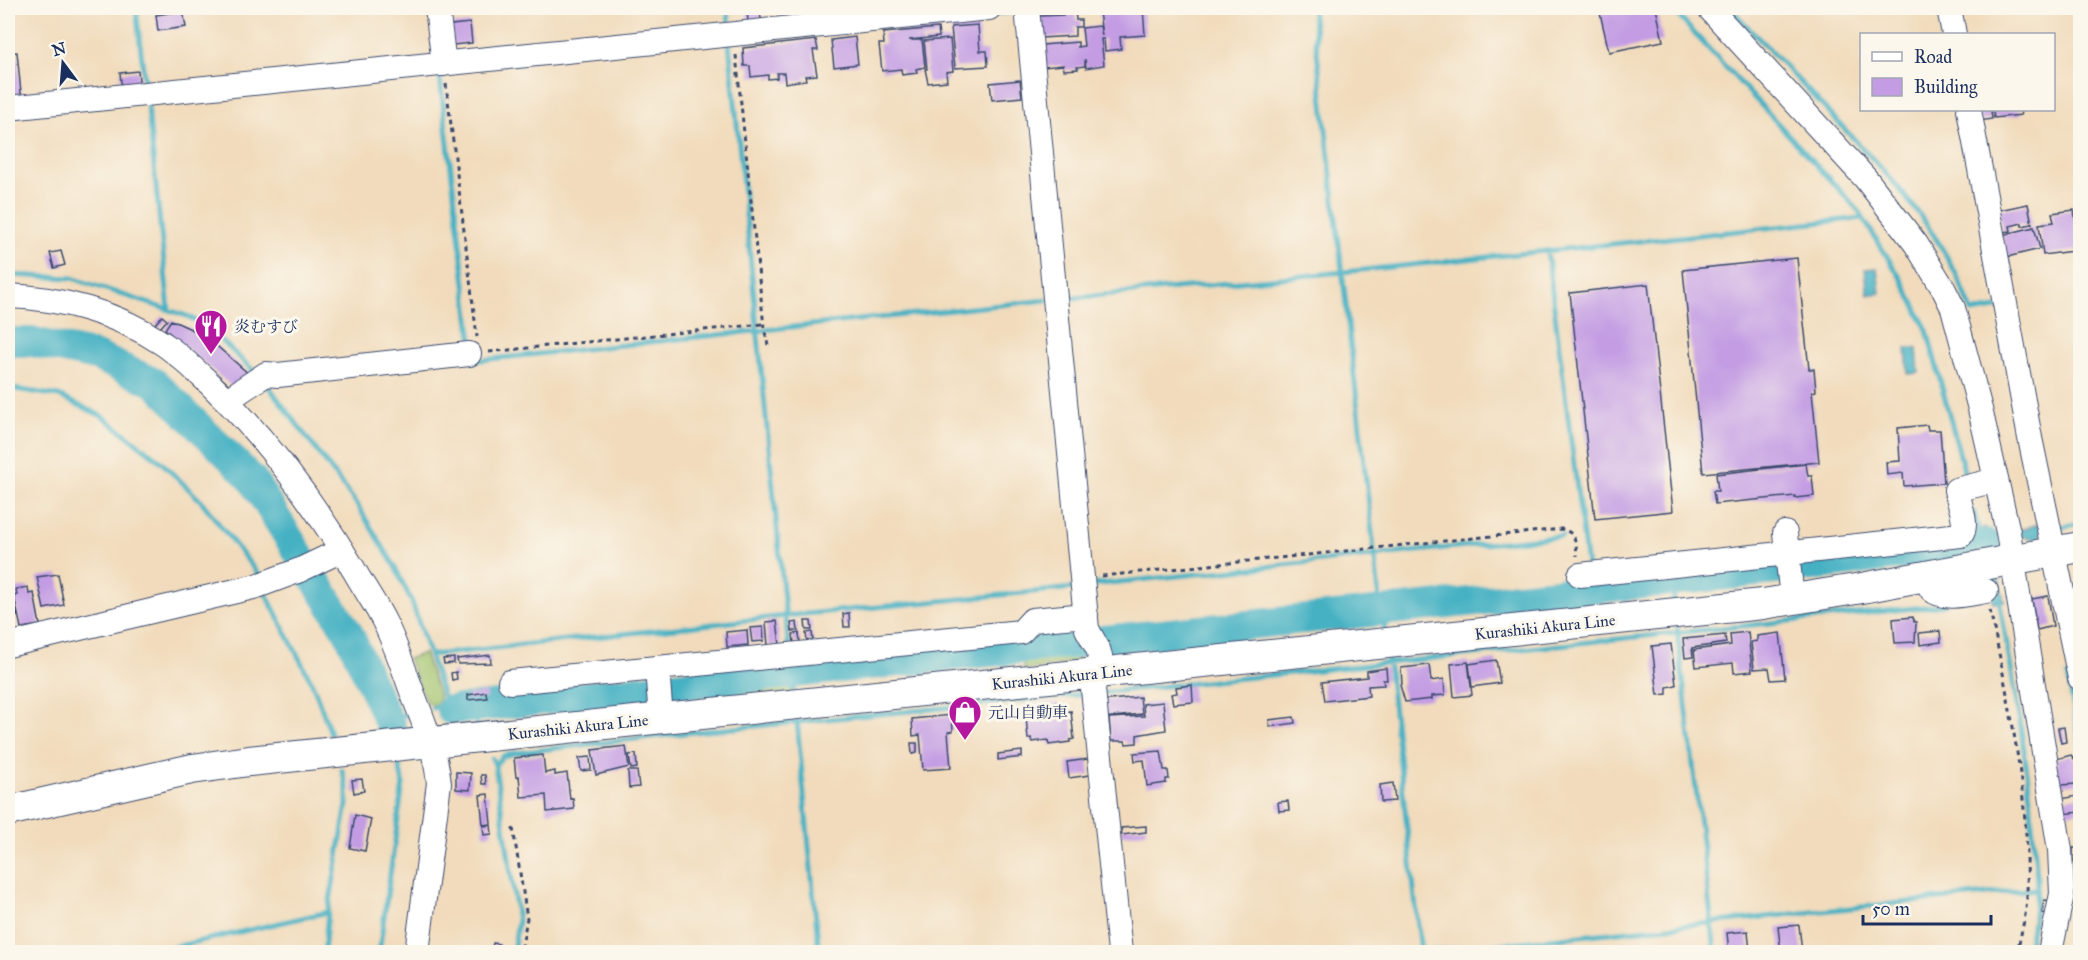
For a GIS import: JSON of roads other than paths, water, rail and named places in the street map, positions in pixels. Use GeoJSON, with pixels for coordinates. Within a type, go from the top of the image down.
{"type":"FeatureCollection","features":[{"type":"Feature","properties":{"kind":"main road","name":"Kurashiki Akura Line"},"geometry":{"type":"LineString","coordinates":[[8,811],[192,770],[249,761],[431,743],[659,691],[1092,660],[1763,604],[1788,565],[1925,576],[2010,544],[2059,539]]}},
{"type":"Feature","properties":{"kind":"street"},"geometry":{"type":"LineString","coordinates":[[437,8],[445,72]]}},
{"type":"Feature","properties":{"kind":"street"},"geometry":{"type":"LineString","coordinates":[[8,108],[445,72],[989,8]]}},
{"type":"Feature","properties":{"kind":"street"},"geometry":{"type":"LineString","coordinates":[[1027,8],[1120,952]]}},
{"type":"Feature","properties":{"kind":"street"},"geometry":{"type":"LineString","coordinates":[[1709,8],[1851,161],[1899,219],[1930,265],[1953,308],[1962,338],[1978,485],[2010,544],[2062,867],[2062,894],[2050,952]]}},
{"type":"Feature","properties":{"kind":"street"},"geometry":{"type":"LineString","coordinates":[[1949,8],[1954,33]]}},
{"type":"Feature","properties":{"kind":"street"},"geometry":{"type":"LineString","coordinates":[[1969,111],[2030,438],[2059,539],[2080,678]]}},
{"type":"Feature","properties":{"kind":"street"},"geometry":{"type":"LineString","coordinates":[[8,296],[76,305],[133,326],[163,343],[227,400],[291,473],[342,550],[385,623],[431,743],[437,765],[439,783],[417,952]]}},
{"type":"Feature","properties":{"kind":"street"},"geometry":{"type":"LineString","coordinates":[[227,400],[260,378],[475,350]]}},
{"type":"Feature","properties":{"kind":"street"},"geometry":{"type":"LineString","coordinates":[[1585,575],[1788,565],[1961,535],[1965,524],[1956,490],[1978,485]]}},
{"type":"Feature","properties":{"kind":"street"},"geometry":{"type":"LineString","coordinates":[[8,645],[257,586],[342,550]]}},
{"type":"Feature","properties":{"kind":"street"},"geometry":{"type":"LineString","coordinates":[[1925,576],[1930,588],[1938,594],[1987,598]]}},
{"type":"Feature","properties":{"kind":"street"},"geometry":{"type":"LineString","coordinates":[[510,682],[659,691],[790,654],[1021,632],[1032,620],[1092,660]]}},
{"type":"Feature","properties":{"kind":"water"},"geometry":{"type":"Polygon","coordinates":[[[1877,268],[1880,293],[1868,295],[1865,269],[1877,268]]]}},
{"type":"Feature","properties":{"kind":"water"},"geometry":{"type":"Polygon","coordinates":[[[1906,348],[1917,348],[1919,373],[1908,374],[1906,348]]]}},
{"type":"Feature","properties":{"kind":"water"},"geometry":{"type":"Polygon","coordinates":[[[2042,523],[2039,543],[2035,539],[2023,537],[1993,543],[2004,601],[1993,603],[1991,585],[1973,531],[1985,528],[1986,534],[1992,538],[2042,523]]]}},
{"type":"Feature","properties":{"kind":"waterway"},"geometry":{"type":"LineString","coordinates":[[136,8],[145,86]]}},
{"type":"Feature","properties":{"kind":"waterway"},"geometry":{"type":"LineString","coordinates":[[728,8],[729,27]]}},
{"type":"Feature","properties":{"kind":"waterway"},"geometry":{"type":"LineString","coordinates":[[1039,8],[1049,8]]}},
{"type":"Feature","properties":{"kind":"waterway"},"geometry":{"type":"LineString","coordinates":[[1312,8],[1381,611]]}},
{"type":"Feature","properties":{"kind":"waterway"},"geometry":{"type":"LineString","coordinates":[[1671,8],[1858,210],[1903,282],[1927,330],[1967,482]]}},
{"type":"Feature","properties":{"kind":"waterway"},"geometry":{"type":"LineString","coordinates":[[1730,8],[1876,162],[1914,207],[1946,256],[1972,312],[1997,308]]}},
{"type":"Feature","properties":{"kind":"waterway"},"geometry":{"type":"LineString","coordinates":[[995,14],[1018,11]]}},
{"type":"Feature","properties":{"kind":"waterway"},"geometry":{"type":"LineString","coordinates":[[729,42],[789,650]]}},
{"type":"Feature","properties":{"kind":"waterway"},"geometry":{"type":"LineString","coordinates":[[439,70],[473,350]]}},
{"type":"Feature","properties":{"kind":"waterway"},"geometry":{"type":"LineString","coordinates":[[147,100],[169,310]]}},
{"type":"Feature","properties":{"kind":"waterway"},"geometry":{"type":"LineString","coordinates":[[1062,299],[1862,218]]}},
{"type":"Feature","properties":{"kind":"waterway"},"geometry":{"type":"LineString","coordinates":[[1547,251],[1587,567]]}},
{"type":"Feature","properties":{"kind":"waterway"},"geometry":{"type":"LineString","coordinates":[[8,275],[72,278],[187,316],[207,327],[257,374]]}},
{"type":"Feature","properties":{"kind":"waterway"},"geometry":{"type":"LineString","coordinates":[[472,361],[1046,300]]}},
{"type":"Feature","properties":{"kind":"waterway"},"geometry":{"type":"LineString","coordinates":[[8,342],[33,342],[96,356],[155,383],[252,479],[349,634],[391,727]]}},
{"type":"Feature","properties":{"kind":"waterway"},"geometry":{"type":"LineString","coordinates":[[266,383],[356,503],[394,565],[412,602],[445,702],[451,710]]}},
{"type":"Feature","properties":{"kind":"waterway"},"geometry":{"type":"LineString","coordinates":[[8,388],[59,396],[102,416],[160,461],[202,502],[261,578]]}},
{"type":"Feature","properties":{"kind":"waterway"},"geometry":{"type":"LineString","coordinates":[[1974,512],[1980,535]]}},
{"type":"Feature","properties":{"kind":"waterway"},"geometry":{"type":"LineString","coordinates":[[2056,528],[2080,523]]}},
{"type":"Feature","properties":{"kind":"waterway"},"geometry":{"type":"LineString","coordinates":[[1091,585],[1562,536]]}},
{"type":"Feature","properties":{"kind":"waterway"},"geometry":{"type":"LineString","coordinates":[[451,710],[1805,567],[1987,544]]}},
{"type":"Feature","properties":{"kind":"waterway"},"geometry":{"type":"LineString","coordinates":[[1672,581],[1674,601]]}},
{"type":"Feature","properties":{"kind":"waterway"},"geometry":{"type":"LineString","coordinates":[[431,655],[785,616],[1075,588]]}},
{"type":"Feature","properties":{"kind":"waterway"},"geometry":{"type":"LineString","coordinates":[[264,590],[313,685],[331,734]]}},
{"type":"Feature","properties":{"kind":"waterway"},"geometry":{"type":"LineString","coordinates":[[1999,598],[2026,764],[2037,872],[2035,907],[2027,952]]}},
{"type":"Feature","properties":{"kind":"waterway"},"geometry":{"type":"LineString","coordinates":[[1099,693],[1944,605]]}},
{"type":"Feature","properties":{"kind":"waterway"},"geometry":{"type":"LineString","coordinates":[[1383,611],[1385,632]]}},
{"type":"Feature","properties":{"kind":"waterway"},"geometry":{"type":"LineString","coordinates":[[1677,628],[1715,952]]}},
{"type":"Feature","properties":{"kind":"waterway"},"geometry":{"type":"LineString","coordinates":[[1388,659],[1421,952]]}},
{"type":"Feature","properties":{"kind":"waterway"},"geometry":{"type":"LineString","coordinates":[[791,662],[794,690]]}},
{"type":"Feature","properties":{"kind":"waterway"},"geometry":{"type":"LineString","coordinates":[[2068,676],[2080,743]]}},
{"type":"Feature","properties":{"kind":"waterway"},"geometry":{"type":"LineString","coordinates":[[495,765],[503,756],[515,753],[694,732],[1087,694]]}},
{"type":"Feature","properties":{"kind":"waterway"},"geometry":{"type":"LineString","coordinates":[[432,708],[447,705]]}},
{"type":"Feature","properties":{"kind":"waterway"},"geometry":{"type":"LineString","coordinates":[[474,709],[477,727]]}},
{"type":"Feature","properties":{"kind":"waterway"},"geometry":{"type":"LineString","coordinates":[[387,719],[409,714]]}},
{"type":"Feature","properties":{"kind":"waterway"},"geometry":{"type":"LineString","coordinates":[[797,721],[819,952]]}},
{"type":"Feature","properties":{"kind":"waterway"},"geometry":{"type":"LineString","coordinates":[[492,758],[495,765],[518,921],[513,952]]}},
{"type":"Feature","properties":{"kind":"waterway"},"geometry":{"type":"LineString","coordinates":[[379,952],[403,784],[399,765]]}},
{"type":"Feature","properties":{"kind":"waterway"},"geometry":{"type":"LineString","coordinates":[[324,952],[328,912],[347,805],[347,789],[342,770]]}},
{"type":"Feature","properties":{"kind":"waterway"},"geometry":{"type":"LineString","coordinates":[[1425,952],[2036,889]]}},
{"type":"Feature","properties":{"kind":"waterway"},"geometry":{"type":"LineString","coordinates":[[152,952],[328,912]]}},
{"type":"Feature","properties":{"kind":"place","name":"炎むすび"},"geometry":{"type":"Point","coordinates":[211,355]}},
{"type":"Feature","properties":{"kind":"place","name":"元山自動車"},"geometry":{"type":"Point","coordinates":[965,741]}}]}
